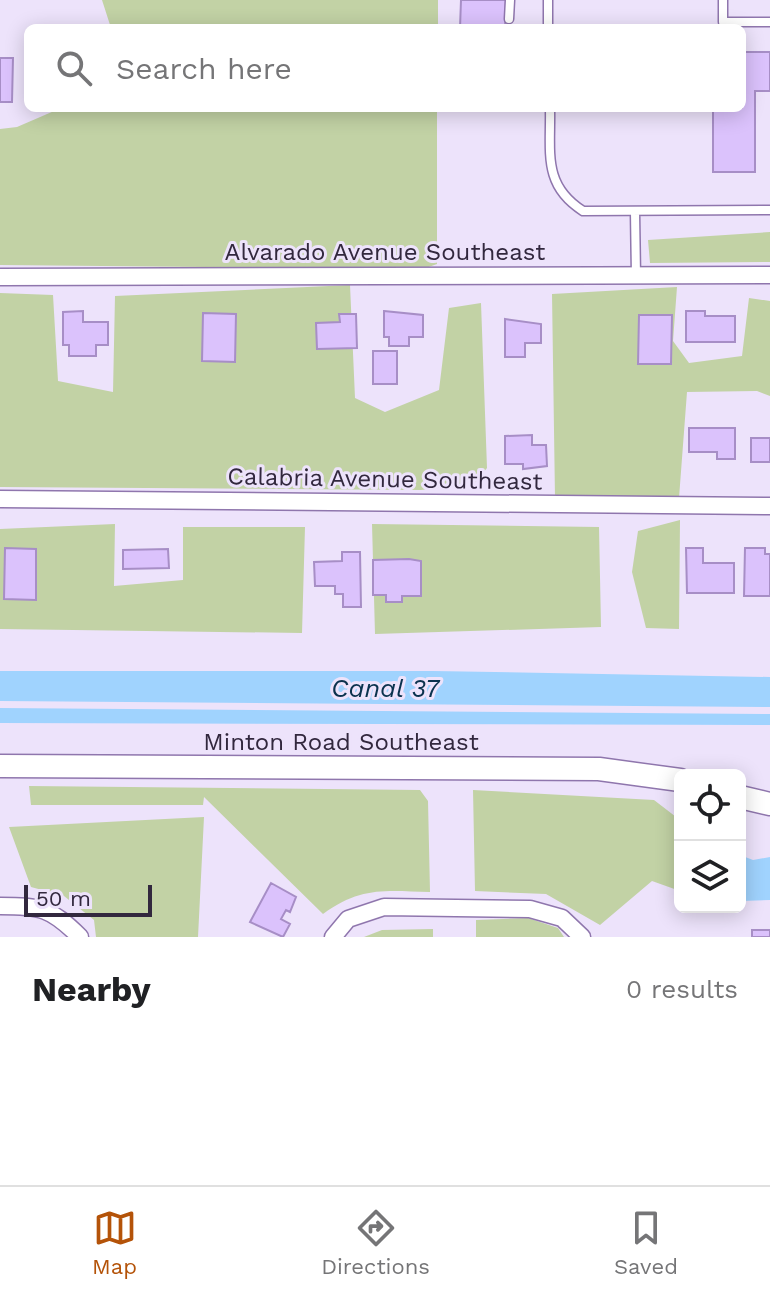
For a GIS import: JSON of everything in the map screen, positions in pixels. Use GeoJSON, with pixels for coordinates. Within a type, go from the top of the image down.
{"type":"FeatureCollection","features":[{"type":"Feature","properties":{"kind":"street","name":"Alvarado Avenue Southeast"},"geometry":{"type":"LineString","coordinates":[[0,277],[770,275]]}},
{"type":"Feature","properties":{"kind":"street","name":"Calabria Avenue Southeast"},"geometry":{"type":"LineString","coordinates":[[0,499],[770,506]]}},
{"type":"Feature","properties":{"kind":"street","name":"Minton Road Southeast"},"geometry":{"type":"LineString","coordinates":[[0,766],[599,769],[674,779]]}},
{"type":"Feature","properties":{"kind":"street"},"geometry":{"type":"LineString","coordinates":[[746,798],[770,804]]}},
{"type":"Feature","properties":{"kind":"street"},"geometry":{"type":"LineString","coordinates":[[0,906],[30,906],[57,915],[80,937]]}},
{"type":"Feature","properties":{"kind":"street"},"geometry":{"type":"LineString","coordinates":[[333,937],[348,919],[384,907],[530,909],[562,918],[582,937]]}},
{"type":"Feature","properties":{"kind":"lane"},"geometry":{"type":"LineString","coordinates":[[509,19],[510,0]]}},
{"type":"Feature","properties":{"kind":"lane"},"geometry":{"type":"LineString","coordinates":[[548,0],[548,24]]}},
{"type":"Feature","properties":{"kind":"lane"},"geometry":{"type":"LineString","coordinates":[[723,0],[723,22],[770,22]]}},
{"type":"Feature","properties":{"kind":"lane"},"geometry":{"type":"LineString","coordinates":[[550,112],[554,183],[564,199],[583,211],[770,210]]}},
{"type":"Feature","properties":{"kind":"lane"},"geometry":{"type":"LineString","coordinates":[[635,212],[636,276]]}},
{"type":"Feature","properties":{"kind":"green space"},"geometry":{"type":"Polygon","coordinates":[[[102,0],[438,0],[438,24],[110,24],[102,0]]]}},
{"type":"Feature","properties":{"kind":"green space"},"geometry":{"type":"Polygon","coordinates":[[[52,112],[437,112],[437,264],[423,269],[0,265],[0,129],[17,127],[52,112]]]}},
{"type":"Feature","properties":{"kind":"green space"},"geometry":{"type":"Polygon","coordinates":[[[770,232],[770,262],[650,263],[648,240],[770,232]]]}},
{"type":"Feature","properties":{"kind":"green space"},"geometry":{"type":"Polygon","coordinates":[[[350,285],[355,398],[385,412],[439,390],[449,308],[481,303],[487,468],[474,484],[421,490],[0,487],[0,293],[53,295],[58,381],[113,392],[115,296],[350,285]]]}},
{"type":"Feature","properties":{"kind":"green space"},"geometry":{"type":"Polygon","coordinates":[[[677,287],[673,341],[689,363],[742,356],[749,298],[770,301],[770,396],[757,391],[687,392],[679,498],[555,498],[552,294],[677,287]]]}},
{"type":"Feature","properties":{"kind":"green space"},"geometry":{"type":"Polygon","coordinates":[[[680,520],[679,629],[646,628],[632,572],[638,531],[680,520]]]}},
{"type":"Feature","properties":{"kind":"green space"},"geometry":{"type":"Polygon","coordinates":[[[115,524],[114,586],[183,580],[183,527],[305,527],[302,633],[0,629],[0,529],[115,524]]]}},
{"type":"Feature","properties":{"kind":"green space"},"geometry":{"type":"Polygon","coordinates":[[[372,524],[599,527],[601,627],[375,634],[372,524]]]}},
{"type":"Feature","properties":{"kind":"green space"},"geometry":{"type":"Polygon","coordinates":[[[29,786],[420,790],[428,801],[430,892],[362,894],[323,914],[204,797],[203,805],[31,805],[29,786]]]}},
{"type":"Feature","properties":{"kind":"green space"},"geometry":{"type":"Polygon","coordinates":[[[473,790],[654,800],[674,815],[674,889],[652,881],[600,925],[546,894],[475,891],[473,790]]]}},
{"type":"Feature","properties":{"kind":"green space"},"geometry":{"type":"Polygon","coordinates":[[[204,817],[198,937],[96,937],[94,920],[64,896],[31,887],[9,827],[204,817]]]}},
{"type":"Feature","properties":{"kind":"green space"},"geometry":{"type":"Polygon","coordinates":[[[528,918],[558,928],[564,937],[476,937],[476,920],[528,918]]]}},
{"type":"Feature","properties":{"kind":"green space"},"geometry":{"type":"Polygon","coordinates":[[[433,929],[433,937],[364,937],[382,930],[433,929]]]}},
{"type":"Feature","properties":{"kind":"water","name":"Canal 37"},"geometry":{"type":"Polygon","coordinates":[[[0,671],[433,671],[770,677],[770,707],[0,701],[0,671]]]}},
{"type":"Feature","properties":{"kind":"water"},"geometry":{"type":"Polygon","coordinates":[[[0,708],[770,714],[770,725],[0,723],[0,708]]]}},
{"type":"Feature","properties":{"kind":"water"},"geometry":{"type":"Polygon","coordinates":[[[746,857],[753,860],[770,857],[770,900],[746,901],[746,857]]]}},
{"type":"Feature","properties":{"kind":"building"},"geometry":{"type":"Polygon","coordinates":[[[461,0],[506,0],[505,24],[460,24],[461,0]]]}},
{"type":"Feature","properties":{"kind":"building"},"geometry":{"type":"Polygon","coordinates":[[[746,52],[770,52],[770,91],[755,91],[755,172],[713,172],[713,112],[746,112],[746,52]]]}},
{"type":"Feature","properties":{"kind":"building"},"geometry":{"type":"Polygon","coordinates":[[[0,58],[13,58],[12,102],[0,102],[0,58]]]}},
{"type":"Feature","properties":{"kind":"building"},"geometry":{"type":"Polygon","coordinates":[[[83,311],[83,322],[108,322],[108,345],[96,345],[96,356],[69,356],[69,345],[63,345],[63,312],[83,311]]]}},
{"type":"Feature","properties":{"kind":"building"},"geometry":{"type":"Polygon","coordinates":[[[384,311],[423,315],[423,337],[409,337],[409,346],[389,346],[389,337],[384,337],[384,311]]]}},
{"type":"Feature","properties":{"kind":"building"},"geometry":{"type":"Polygon","coordinates":[[[686,311],[705,311],[705,316],[735,316],[735,342],[686,342],[686,311]]]}},
{"type":"Feature","properties":{"kind":"building"},"geometry":{"type":"Polygon","coordinates":[[[203,313],[236,314],[235,362],[202,361],[203,313]]]}},
{"type":"Feature","properties":{"kind":"building"},"geometry":{"type":"Polygon","coordinates":[[[339,314],[356,314],[357,348],[317,349],[316,323],[340,322],[339,314]]]}},
{"type":"Feature","properties":{"kind":"building"},"geometry":{"type":"Polygon","coordinates":[[[639,315],[672,315],[671,364],[638,364],[639,315]]]}},
{"type":"Feature","properties":{"kind":"building"},"geometry":{"type":"Polygon","coordinates":[[[505,319],[541,324],[541,343],[525,343],[525,357],[505,357],[505,319]]]}},
{"type":"Feature","properties":{"kind":"building"},"geometry":{"type":"Polygon","coordinates":[[[373,351],[397,351],[397,384],[373,384],[373,351]]]}},
{"type":"Feature","properties":{"kind":"building"},"geometry":{"type":"Polygon","coordinates":[[[689,428],[735,428],[735,459],[717,459],[717,452],[689,452],[689,428]]]}},
{"type":"Feature","properties":{"kind":"building"},"geometry":{"type":"Polygon","coordinates":[[[532,435],[532,445],[546,445],[547,466],[523,469],[523,464],[505,464],[505,436],[532,435]]]}},
{"type":"Feature","properties":{"kind":"building"},"geometry":{"type":"Polygon","coordinates":[[[751,438],[770,438],[770,462],[751,462],[751,438]]]}},
{"type":"Feature","properties":{"kind":"building"},"geometry":{"type":"Polygon","coordinates":[[[5,548],[36,549],[36,600],[4,599],[5,548]]]}},
{"type":"Feature","properties":{"kind":"building"},"geometry":{"type":"Polygon","coordinates":[[[686,548],[703,548],[703,563],[734,563],[734,593],[687,593],[686,548]]]}},
{"type":"Feature","properties":{"kind":"building"},"geometry":{"type":"Polygon","coordinates":[[[745,548],[765,548],[765,554],[770,554],[770,596],[744,596],[745,548]]]}},
{"type":"Feature","properties":{"kind":"building"},"geometry":{"type":"Polygon","coordinates":[[[168,549],[169,568],[123,569],[123,550],[168,549]]]}},
{"type":"Feature","properties":{"kind":"building"},"geometry":{"type":"Polygon","coordinates":[[[342,552],[360,552],[361,607],[343,607],[343,594],[335,594],[335,586],[315,586],[314,562],[342,561],[342,552]]]}},
{"type":"Feature","properties":{"kind":"building"},"geometry":{"type":"Polygon","coordinates":[[[373,560],[421,561],[421,596],[402,596],[402,602],[386,602],[386,595],[373,595],[373,560]]]}},
{"type":"Feature","properties":{"kind":"building"},"geometry":{"type":"Polygon","coordinates":[[[271,883],[296,897],[290,912],[286,910],[281,919],[290,924],[283,937],[250,922],[271,883]]]}},
{"type":"Feature","properties":{"kind":"building"},"geometry":{"type":"Polygon","coordinates":[[[752,930],[770,930],[770,937],[752,937],[752,930]]]}}]}
